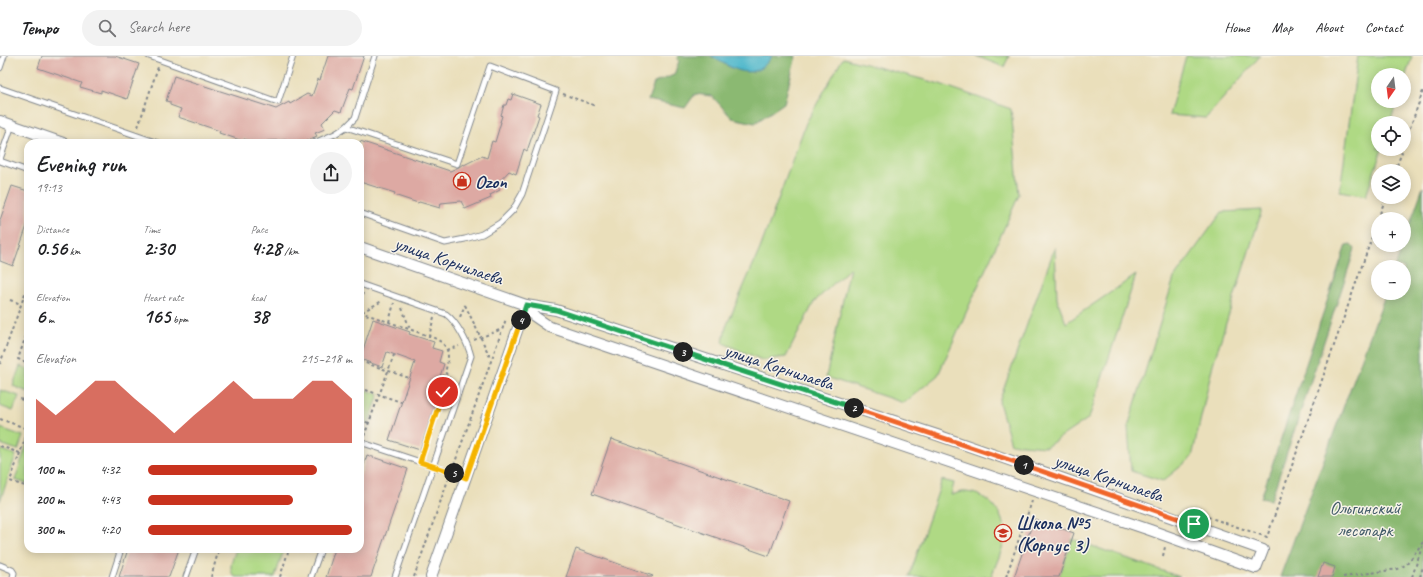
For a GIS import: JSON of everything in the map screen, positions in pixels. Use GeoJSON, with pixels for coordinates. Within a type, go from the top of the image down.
{"type":"FeatureCollection","features":[{"type":"Feature","properties":{"kind":"street"},"geometry":{"type":"LineString","coordinates":[[0,121],[52,139]]}},
{"type":"Feature","properties":{"kind":"street","name":"улица Корнилаева"},"geometry":{"type":"LineString","coordinates":[[364,248],[526,305],[556,310],[937,435],[1263,550],[1256,568],[1156,532],[550,327],[534,316],[526,305]]}},
{"type":"Feature","properties":{"kind":"street"},"geometry":{"type":"LineString","coordinates":[[431,577],[526,305]]}},
{"type":"Feature","properties":{"kind":"lane"},"geometry":{"type":"LineString","coordinates":[[0,68],[4,56]]}},
{"type":"Feature","properties":{"kind":"lane"},"geometry":{"type":"LineString","coordinates":[[149,56],[278,102],[293,56]]}},
{"type":"Feature","properties":{"kind":"lane"},"geometry":{"type":"LineString","coordinates":[[323,139],[346,127],[355,118],[375,56]]}},
{"type":"Feature","properties":{"kind":"lane"},"geometry":{"type":"LineString","coordinates":[[346,127],[457,164],[490,66],[556,91],[522,194],[513,210],[500,223],[477,236],[445,243],[364,214]]}},
{"type":"Feature","properties":{"kind":"lane"},"geometry":{"type":"LineString","coordinates":[[0,88],[146,139]]}},
{"type":"Feature","properties":{"kind":"lane"},"geometry":{"type":"LineString","coordinates":[[12,125],[0,160],[24,169]]}},
{"type":"Feature","properties":{"kind":"lane"},"geometry":{"type":"LineString","coordinates":[[364,285],[446,314],[452,318],[457,326],[471,356],[395,577]]}},
{"type":"Feature","properties":{"kind":"lane"},"geometry":{"type":"LineString","coordinates":[[364,443],[466,478]]}},
{"type":"Feature","properties":{"kind":"lane"},"geometry":{"type":"LineString","coordinates":[[112,577],[121,553]]}},
{"type":"Feature","properties":{"kind":"lane"},"geometry":{"type":"LineString","coordinates":[[186,577],[195,553]]}},
{"type":"Feature","properties":{"kind":"lane"},"geometry":{"type":"LineString","coordinates":[[311,577],[320,553]]}},
{"type":"Feature","properties":{"kind":"lane"},"geometry":{"type":"LineString","coordinates":[[0,565],[12,570],[14,573],[13,577]]}},
{"type":"Feature","properties":{"kind":"path"},"geometry":{"type":"LineString","coordinates":[[135,135],[161,60]]}},
{"type":"Feature","properties":{"kind":"path"},"geometry":{"type":"LineString","coordinates":[[556,91],[596,106]]}},
{"type":"Feature","properties":{"kind":"path"},"geometry":{"type":"LineString","coordinates":[[1411,125],[1423,91]]}},
{"type":"Feature","properties":{"kind":"path"},"geometry":{"type":"LineString","coordinates":[[1202,514],[1268,537],[1371,239]]}},
{"type":"Feature","properties":{"kind":"path"},"geometry":{"type":"LineString","coordinates":[[364,311],[395,296]]}},
{"type":"Feature","properties":{"kind":"path"},"geometry":{"type":"LineString","coordinates":[[389,322],[395,296]]}},
{"type":"Feature","properties":{"kind":"path"},"geometry":{"type":"LineString","coordinates":[[395,296],[410,329]]}},
{"type":"Feature","properties":{"kind":"path"},"geometry":{"type":"LineString","coordinates":[[0,364],[24,297]]}},
{"type":"Feature","properties":{"kind":"path"},"geometry":{"type":"LineString","coordinates":[[10,300],[21,304]]}},
{"type":"Feature","properties":{"kind":"path"},"geometry":{"type":"LineString","coordinates":[[457,326],[465,305],[491,359]]}},
{"type":"Feature","properties":{"kind":"path"},"geometry":{"type":"LineString","coordinates":[[429,336],[437,310]]}},
{"type":"Feature","properties":{"kind":"path"},"geometry":{"type":"LineString","coordinates":[[364,313],[440,341],[445,346],[448,353],[449,360],[439,391],[443,392],[420,462]]}},
{"type":"Feature","properties":{"kind":"path"},"geometry":{"type":"LineString","coordinates":[[414,577],[506,319]]}},
{"type":"Feature","properties":{"kind":"path"},"geometry":{"type":"LineString","coordinates":[[24,342],[18,359],[24,361]]}},
{"type":"Feature","properties":{"kind":"path"},"geometry":{"type":"LineString","coordinates":[[364,435],[394,355]]}},
{"type":"Feature","properties":{"kind":"path"},"geometry":{"type":"LineString","coordinates":[[364,362],[409,378]]}},
{"type":"Feature","properties":{"kind":"path"},"geometry":{"type":"LineString","coordinates":[[445,372],[459,393]]}},
{"type":"Feature","properties":{"kind":"path"},"geometry":{"type":"LineString","coordinates":[[364,389],[401,402]]}},
{"type":"Feature","properties":{"kind":"path"},"geometry":{"type":"LineString","coordinates":[[20,399],[24,400]]}},
{"type":"Feature","properties":{"kind":"path"},"geometry":{"type":"LineString","coordinates":[[0,419],[24,428]]}},
{"type":"Feature","properties":{"kind":"path"},"geometry":{"type":"LineString","coordinates":[[364,421],[369,423]]}},
{"type":"Feature","properties":{"kind":"path"},"geometry":{"type":"LineString","coordinates":[[24,442],[10,481],[24,486]]}},
{"type":"Feature","properties":{"kind":"path"},"geometry":{"type":"LineString","coordinates":[[0,446],[20,453]]}},
{"type":"Feature","properties":{"kind":"path"},"geometry":{"type":"LineString","coordinates":[[1006,577],[1033,498]]}},
{"type":"Feature","properties":{"kind":"path"},"geometry":{"type":"LineString","coordinates":[[1343,577],[1398,568],[1407,564],[1423,542]]}},
{"type":"Feature","properties":{"kind":"path"},"geometry":{"type":"LineString","coordinates":[[1412,577],[1423,542]]}},
{"type":"Feature","properties":{"kind":"path"},"geometry":{"type":"LineString","coordinates":[[1163,556],[1166,544]]}},
{"type":"Feature","properties":{"kind":"path"},"geometry":{"type":"LineString","coordinates":[[211,577],[218,553]]}},
{"type":"Feature","properties":{"kind":"path"},"geometry":{"type":"LineString","coordinates":[[280,577],[287,553]]}},
{"type":"Feature","properties":{"kind":"path"},"geometry":{"type":"LineString","coordinates":[[1420,577],[1423,567]]}},
{"type":"Feature","properties":{"kind":"green space"},"geometry":{"type":"Polygon","coordinates":[[[677,56],[711,56],[730,67],[753,72],[772,56],[796,56],[784,103],[755,123],[732,118],[712,96],[695,94],[685,108],[648,100],[654,83],[674,75],[679,61],[677,56]]]}},
{"type":"Feature","properties":{"kind":"green space"},"geometry":{"type":"Polygon","coordinates":[[[976,56],[1009,56],[1004,67],[976,56]]]}},
{"type":"Feature","properties":{"kind":"green space"},"geometry":{"type":"Polygon","coordinates":[[[1186,56],[1260,56],[1206,118],[1169,115],[1186,56]]]}},
{"type":"Feature","properties":{"kind":"green space"},"geometry":{"type":"Polygon","coordinates":[[[1358,56],[1412,56],[1408,68],[1371,68],[1371,108],[1395,108],[1392,116],[1371,116],[1371,156],[1380,156],[1377,164],[1371,164],[1371,181],[1366,196],[1340,191],[1358,56]]]}},
{"type":"Feature","properties":{"kind":"green space"},"geometry":{"type":"Polygon","coordinates":[[[843,58],[940,84],[1011,109],[1019,195],[938,375],[904,403],[826,377],[850,268],[814,302],[786,357],[762,360],[723,343],[726,327],[760,249],[806,123],[843,58]]]}},
{"type":"Feature","properties":{"kind":"green space","name":"Ольгинский лесопарк"},"geometry":{"type":"Polygon","coordinates":[[[1423,187],[1423,577],[1280,577],[1383,300],[1411,300],[1411,260],[1398,260],[1400,252],[1411,252],[1411,221],[1423,187]]]}},
{"type":"Feature","properties":{"kind":"green space"},"geometry":{"type":"Polygon","coordinates":[[[1262,210],[1213,364],[1192,457],[1163,481],[1131,471],[1128,427],[1174,278],[1222,212],[1262,210]]]}},
{"type":"Feature","properties":{"kind":"green space"},"geometry":{"type":"Polygon","coordinates":[[[1351,244],[1355,249],[1271,500],[1261,498],[1346,245],[1351,244]]]}},
{"type":"Feature","properties":{"kind":"green space"},"geometry":{"type":"Polygon","coordinates":[[[1055,247],[1057,299],[1066,323],[1136,275],[1089,418],[1046,447],[1011,444],[999,402],[1055,247]]]}},
{"type":"Feature","properties":{"kind":"green space"},"geometry":{"type":"Polygon","coordinates":[[[20,366],[24,368],[24,390],[13,386],[20,366]]]}},
{"type":"Feature","properties":{"kind":"green space"},"geometry":{"type":"Polygon","coordinates":[[[364,389],[379,394],[369,423],[364,421],[364,389]]]}},
{"type":"Feature","properties":{"kind":"green space"},"geometry":{"type":"Polygon","coordinates":[[[0,390],[19,396],[13,411],[0,406],[0,390]]]}},
{"type":"Feature","properties":{"kind":"green space"},"geometry":{"type":"Polygon","coordinates":[[[0,428],[23,436],[18,450],[0,444],[0,428]]]}},
{"type":"Feature","properties":{"kind":"green space"},"geometry":{"type":"Polygon","coordinates":[[[0,449],[16,455],[0,501],[0,449]]]}},
{"type":"Feature","properties":{"kind":"green space"},"geometry":{"type":"Polygon","coordinates":[[[24,453],[24,483],[15,480],[24,453]]]}},
{"type":"Feature","properties":{"kind":"green space"},"geometry":{"type":"Polygon","coordinates":[[[942,480],[954,483],[951,495],[962,492],[975,494],[989,502],[1000,515],[1003,522],[1004,539],[1001,553],[991,577],[909,577],[942,480]]]}},
{"type":"Feature","properties":{"kind":"green space"},"geometry":{"type":"Polygon","coordinates":[[[1072,539],[1180,577],[1059,577],[1072,539]]]}},
{"type":"Feature","properties":{"kind":"green space"},"geometry":{"type":"Polygon","coordinates":[[[235,553],[283,553],[275,577],[235,577],[231,571],[235,553]]]}},
{"type":"Feature","properties":{"kind":"water"},"geometry":{"type":"Polygon","coordinates":[[[711,56],[772,56],[765,65],[758,70],[751,72],[735,69],[711,56]]]}},
{"type":"Feature","properties":{"kind":"building"},"geometry":{"type":"Polygon","coordinates":[[[42,56],[115,56],[139,64],[127,99],[101,90],[101,93],[80,87],[82,83],[38,68],[42,56]]]}},
{"type":"Feature","properties":{"kind":"building"},"geometry":{"type":"Polygon","coordinates":[[[328,56],[364,56],[353,89],[350,88],[341,112],[335,110],[322,123],[325,129],[315,133],[317,136],[310,139],[237,139],[219,133],[220,131],[178,117],[181,109],[170,105],[170,102],[166,101],[174,76],[276,109],[289,102],[290,104],[307,94],[312,96],[318,79],[320,80],[328,56]]]}},
{"type":"Feature","properties":{"kind":"building"},"geometry":{"type":"Polygon","coordinates":[[[513,94],[541,104],[537,115],[539,116],[527,151],[524,149],[516,174],[509,171],[497,184],[500,190],[490,195],[491,198],[465,209],[461,201],[441,203],[440,208],[418,203],[394,195],[395,193],[364,183],[364,142],[450,171],[482,156],[487,158],[492,141],[495,142],[504,105],[506,105],[508,99],[511,100],[513,94]]]}},
{"type":"Feature","properties":{"kind":"building"},"geometry":{"type":"Polygon","coordinates":[[[12,186],[24,190],[24,234],[13,266],[0,261],[0,220],[12,186]]]}},
{"type":"Feature","properties":{"kind":"building"},"geometry":{"type":"Polygon","coordinates":[[[373,319],[410,332],[409,334],[434,342],[432,348],[442,351],[439,362],[444,364],[435,392],[439,393],[420,450],[389,440],[415,362],[387,352],[382,367],[364,360],[364,347],[373,319]]]}},
{"type":"Feature","properties":{"kind":"building"},"geometry":{"type":"Polygon","coordinates":[[[611,439],[789,501],[769,556],[592,494],[611,439]]]}},
{"type":"Feature","properties":{"kind":"building"},"geometry":{"type":"Polygon","coordinates":[[[367,455],[408,469],[371,577],[326,577],[334,553],[364,553],[364,464],[367,455]]]}},
{"type":"Feature","properties":{"kind":"building"},"geometry":{"type":"Polygon","coordinates":[[[1034,519],[1074,533],[1059,577],[1014,577],[1034,519]]]}},
{"type":"Feature","properties":{"kind":"building"},"geometry":{"type":"Polygon","coordinates":[[[576,549],[653,576],[566,577],[576,549]]]}},
{"type":"Feature","properties":{"kind":"building"},"geometry":{"type":"Polygon","coordinates":[[[127,553],[178,553],[169,577],[119,577],[127,553]]]}},
{"type":"Feature","properties":{"kind":"building"},"geometry":{"type":"Polygon","coordinates":[[[1323,563],[1335,567],[1332,577],[1318,577],[1323,563]]]}},
{"type":"Feature","properties":{"kind":"place","name":"Ozon"},"geometry":{"type":"Point","coordinates":[462,181]}},
{"type":"Feature","properties":{"kind":"place","name":"Школа №5 (Корпус 3)"},"geometry":{"type":"Point","coordinates":[1003,533]}},
{"type":"Feature","properties":{"kind":"route"},"geometry":{"type":"LineString","coordinates":[[443,392],[420,462],[466,478],[526,305],[556,310],[564,314],[937,435],[1194,524]]}}]}
